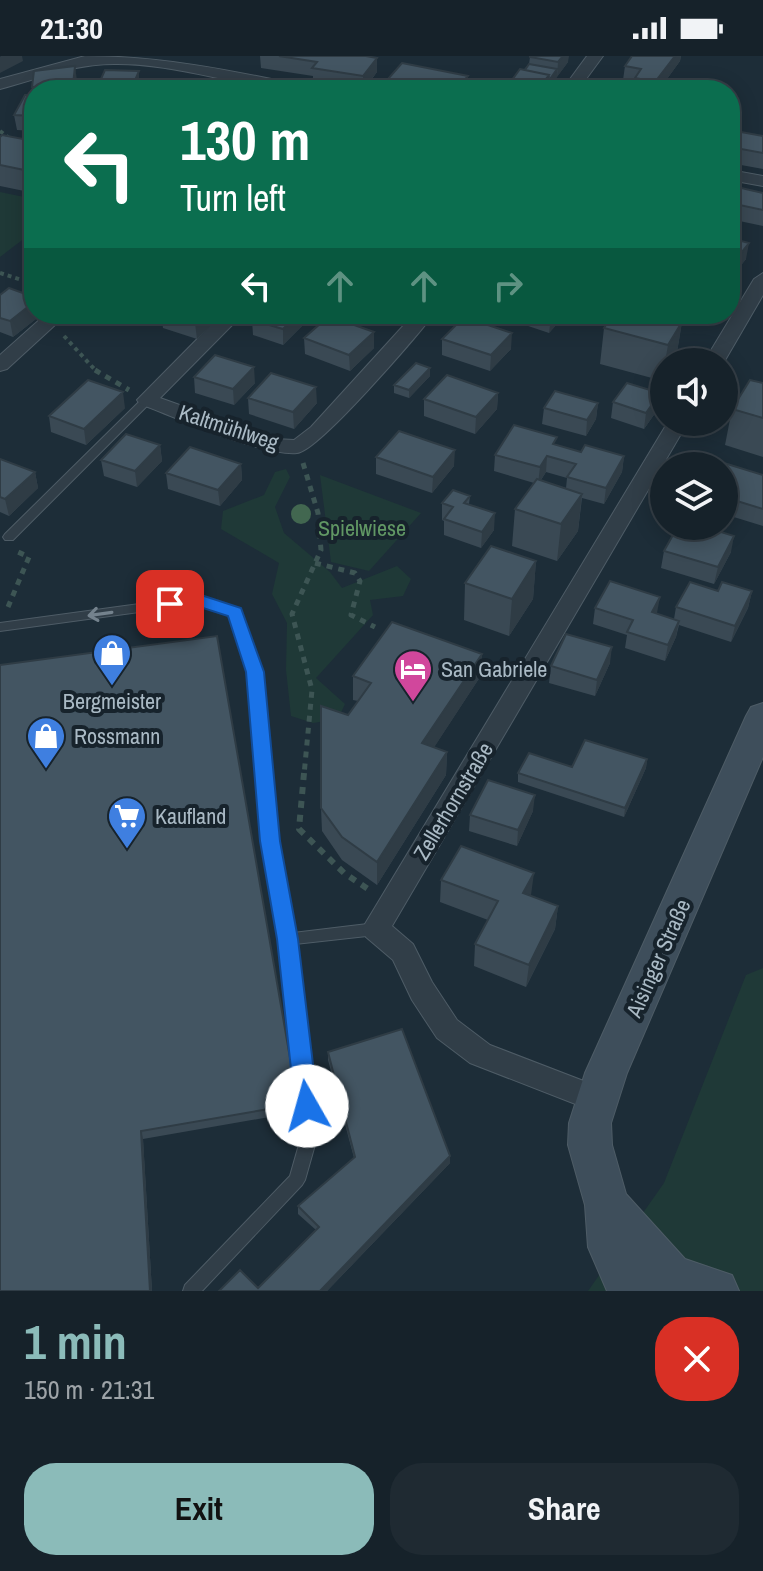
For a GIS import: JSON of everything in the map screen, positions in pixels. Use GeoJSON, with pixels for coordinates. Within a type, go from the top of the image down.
{"type":"FeatureCollection","features":[{"type":"Feature","properties":{"kind":"main road","name":"Aisinger Straße"},"geometry":{"type":"LineString","coordinates":[[630,1291],[611,1247],[607,1205],[590,1145],[590,1123],[596,1099],[763,716]]}},
{"type":"Feature","properties":{"kind":"main road","name":"Aisinger Straße"},"geometry":{"type":"LineString","coordinates":[[607,1205],[678,1284]]}},
{"type":"Feature","properties":{"kind":"main road"},"geometry":{"type":"LineString","coordinates":[[678,1284],[716,1291]]}},
{"type":"Feature","properties":{"kind":"street"},"geometry":{"type":"LineString","coordinates":[[214,73],[232,56]]}},
{"type":"Feature","properties":{"kind":"street"},"geometry":{"type":"LineString","coordinates":[[577,80],[595,56]]}},
{"type":"Feature","properties":{"kind":"street"},"geometry":{"type":"LineString","coordinates":[[0,84],[57,66],[113,59],[249,80]]}},
{"type":"Feature","properties":{"kind":"street"},"geometry":{"type":"LineString","coordinates":[[740,177],[763,181]]}},
{"type":"Feature","properties":{"kind":"street"},"geometry":{"type":"LineString","coordinates":[[740,318],[763,279]]}},
{"type":"Feature","properties":{"kind":"street"},"geometry":{"type":"LineString","coordinates":[[0,365],[46,324]]}},
{"type":"Feature","properties":{"kind":"street","name":"Kaltmühlweg"},"geometry":{"type":"LineString","coordinates":[[223,324],[147,400],[272,445],[298,447],[318,432],[415,324]]}},
{"type":"Feature","properties":{"kind":"street"},"geometry":{"type":"LineString","coordinates":[[722,348],[736,324]]}},
{"type":"Feature","properties":{"kind":"street","name":"Zellerhornstraße"},"geometry":{"type":"LineString","coordinates":[[384,917],[670,436]]}},
{"type":"Feature","properties":{"kind":"street"},"geometry":{"type":"LineString","coordinates":[[384,917],[422,991],[447,1029],[480,1054],[596,1099]]}},
{"type":"Feature","properties":{"kind":"lane"},"geometry":{"type":"LineString","coordinates":[[9,542],[147,400]]}},
{"type":"Feature","properties":{"kind":"lane"},"geometry":{"type":"LineString","coordinates":[[0,627],[198,600],[235,612],[255,672],[270,841],[287,939],[310,1134],[297,1180],[191,1291]]}},
{"type":"Feature","properties":{"kind":"lane"},"geometry":{"type":"LineString","coordinates":[[287,939],[384,917]]}},
{"type":"Feature","properties":{"kind":"path"},"geometry":{"type":"LineString","coordinates":[[0,131],[16,142]]}},
{"type":"Feature","properties":{"kind":"path"},"geometry":{"type":"LineString","coordinates":[[0,273],[24,281]]}},
{"type":"Feature","properties":{"kind":"path"},"geometry":{"type":"LineString","coordinates":[[59,324],[97,372],[147,400]]}},
{"type":"Feature","properties":{"kind":"path"},"geometry":{"type":"LineString","coordinates":[[298,447],[318,513],[321,550],[292,614],[312,690],[299,829],[384,917]]}},
{"type":"Feature","properties":{"kind":"path"},"geometry":{"type":"LineString","coordinates":[[0,627],[29,557],[9,542]]}},
{"type":"Feature","properties":{"kind":"path"},"geometry":{"type":"LineString","coordinates":[[315,563],[355,573],[360,581],[351,615],[375,627]]}},
{"type":"Feature","properties":{"kind":"green space"},"geometry":{"type":"Polygon","coordinates":[[[0,192],[24,197],[24,239],[0,257],[0,192]]]}},
{"type":"Feature","properties":{"kind":"green space"},"geometry":{"type":"Polygon","coordinates":[[[286,469],[290,477],[275,507],[284,533],[330,572],[342,588],[397,566],[411,579],[403,596],[370,600],[373,615],[316,678],[345,704],[338,719],[313,723],[291,716],[286,670],[287,623],[272,594],[279,563],[221,529],[223,511],[264,495],[275,472],[286,469]]]}},
{"type":"Feature","properties":{"kind":"green space","name":"Spielwiese"},"geometry":{"type":"Polygon","coordinates":[[[320,475],[421,513],[369,571],[331,562],[320,475]]]}},
{"type":"Feature","properties":{"kind":"green space"},"geometry":{"type":"Polygon","coordinates":[[[763,968],[763,1291],[588,1291],[664,1183],[746,975],[763,968]]]}},
{"type":"Feature","properties":{"kind":"building"},"geometry":{"type":"Polygon","coordinates":[[[279,56],[377,58],[363,76],[312,68],[317,62],[279,56]]]}},
{"type":"Feature","properties":{"kind":"building"},"geometry":{"type":"Polygon","coordinates":[[[530,56],[563,56],[558,62],[530,56]]]}},
{"type":"Feature","properties":{"kind":"building"},"geometry":{"type":"Polygon","coordinates":[[[632,56],[675,56],[657,80],[635,78],[641,69],[625,66],[632,56]]]}},
{"type":"Feature","properties":{"kind":"building"},"geometry":{"type":"Polygon","coordinates":[[[402,63],[468,76],[465,80],[387,80],[402,63]]]}},
{"type":"Feature","properties":{"kind":"building"},"geometry":{"type":"Polygon","coordinates":[[[529,64],[557,69],[549,80],[549,75],[525,70],[529,64]]]}},
{"type":"Feature","properties":{"kind":"building"},"geometry":{"type":"Polygon","coordinates":[[[75,66],[74,80],[33,80],[34,71],[75,66]]]}},
{"type":"Feature","properties":{"kind":"building"},"geometry":{"type":"Polygon","coordinates":[[[520,69],[549,75],[545,80],[512,80],[520,69]]]}},
{"type":"Feature","properties":{"kind":"building"},"geometry":{"type":"Polygon","coordinates":[[[105,70],[139,71],[135,80],[100,80],[105,70]]]}},
{"type":"Feature","properties":{"kind":"building"},"geometry":{"type":"Polygon","coordinates":[[[24,97],[24,116],[14,115],[24,97]]]}},
{"type":"Feature","properties":{"kind":"building"},"geometry":{"type":"Polygon","coordinates":[[[740,132],[763,136],[763,153],[740,149],[740,132]]]}},
{"type":"Feature","properties":{"kind":"building"},"geometry":{"type":"Polygon","coordinates":[[[0,137],[24,139],[24,170],[0,165],[0,137]]]}},
{"type":"Feature","properties":{"kind":"building"},"geometry":{"type":"Polygon","coordinates":[[[740,188],[763,193],[763,210],[740,205],[740,188]]]}},
{"type":"Feature","properties":{"kind":"building"},"geometry":{"type":"Polygon","coordinates":[[[740,241],[749,243],[740,254],[740,241]]]}},
{"type":"Feature","properties":{"kind":"building"},"geometry":{"type":"Polygon","coordinates":[[[9,288],[24,293],[24,310],[10,321],[0,318],[0,295],[9,288]]]}},
{"type":"Feature","properties":{"kind":"building"},"geometry":{"type":"Polygon","coordinates":[[[266,324],[288,324],[283,329],[266,324]]]}},
{"type":"Feature","properties":{"kind":"building"},"geometry":{"type":"Polygon","coordinates":[[[320,324],[352,324],[374,332],[349,355],[304,338],[320,324]]]}},
{"type":"Feature","properties":{"kind":"building"},"geometry":{"type":"Polygon","coordinates":[[[457,324],[485,324],[512,333],[491,355],[442,339],[457,324]]]}},
{"type":"Feature","properties":{"kind":"building"},"geometry":{"type":"Polygon","coordinates":[[[607,324],[681,324],[668,345],[604,328],[607,324]]]}},
{"type":"Feature","properties":{"kind":"building"},"geometry":{"type":"Polygon","coordinates":[[[215,355],[254,367],[233,389],[194,377],[215,355]]]}},
{"type":"Feature","properties":{"kind":"building"},"geometry":{"type":"Polygon","coordinates":[[[416,363],[430,368],[409,390],[394,385],[416,363]]]}},
{"type":"Feature","properties":{"kind":"building"},"geometry":{"type":"Polygon","coordinates":[[[271,373],[316,387],[293,412],[248,398],[271,373]]]}},
{"type":"Feature","properties":{"kind":"building"},"geometry":{"type":"Polygon","coordinates":[[[447,375],[498,393],[476,417],[424,399],[447,375]]]}},
{"type":"Feature","properties":{"kind":"building"},"geometry":{"type":"Polygon","coordinates":[[[88,380],[123,392],[84,429],[49,416],[88,380]]]}},
{"type":"Feature","properties":{"kind":"building"},"geometry":{"type":"Polygon","coordinates":[[[750,380],[763,383],[763,418],[738,411],[738,399],[750,380]]]}},
{"type":"Feature","properties":{"kind":"building"},"geometry":{"type":"Polygon","coordinates":[[[627,383],[650,390],[650,407],[646,413],[613,402],[627,383]]]}},
{"type":"Feature","properties":{"kind":"building"},"geometry":{"type":"Polygon","coordinates":[[[555,391],[598,403],[587,420],[544,408],[555,391]]]}},
{"type":"Feature","properties":{"kind":"building"},"geometry":{"type":"Polygon","coordinates":[[[514,425],[557,437],[553,444],[581,452],[585,445],[624,456],[606,488],[567,477],[576,464],[547,456],[540,467],[495,455],[514,425]]]}},
{"type":"Feature","properties":{"kind":"building"},"geometry":{"type":"Polygon","coordinates":[[[399,431],[455,450],[433,477],[376,457],[399,431]]]}},
{"type":"Feature","properties":{"kind":"building"},"geometry":{"type":"Polygon","coordinates":[[[126,434],[160,445],[135,471],[101,460],[126,434]]]}},
{"type":"Feature","properties":{"kind":"building"},"geometry":{"type":"Polygon","coordinates":[[[190,447],[241,464],[218,490],[166,473],[190,447]]]}},
{"type":"Feature","properties":{"kind":"building"},"geometry":{"type":"Polygon","coordinates":[[[0,459],[35,472],[5,499],[0,497],[0,459]]]}},
{"type":"Feature","properties":{"kind":"building"},"geometry":{"type":"Polygon","coordinates":[[[738,467],[763,475],[763,509],[738,501],[738,467]]]}},
{"type":"Feature","properties":{"kind":"building"},"geometry":{"type":"Polygon","coordinates":[[[537,479],[582,494],[561,524],[515,509],[537,479]]]}},
{"type":"Feature","properties":{"kind":"building"},"geometry":{"type":"Polygon","coordinates":[[[453,490],[470,496],[464,503],[495,513],[482,532],[444,519],[453,507],[442,503],[453,490]]]}},
{"type":"Feature","properties":{"kind":"building"},"geometry":{"type":"Polygon","coordinates":[[[670,540],[732,540],[718,567],[664,551],[670,540]]]}},
{"type":"Feature","properties":{"kind":"building"},"geometry":{"type":"Polygon","coordinates":[[[491,546],[536,561],[512,599],[465,583],[491,546]]]}},
{"type":"Feature","properties":{"kind":"building"},"geometry":{"type":"Polygon","coordinates":[[[610,581],[660,597],[652,612],[679,621],[668,645],[627,632],[633,620],[595,608],[610,581]]]}},
{"type":"Feature","properties":{"kind":"building"},"geometry":{"type":"Polygon","coordinates":[[[690,582],[718,591],[722,582],[752,591],[735,626],[676,607],[690,582]]]}},
{"type":"Feature","properties":{"kind":"building"},"geometry":{"type":"Polygon","coordinates":[[[392,622],[482,654],[422,743],[447,752],[377,862],[342,837],[321,808],[321,706],[348,715],[371,683],[353,676],[392,622]]]}},
{"type":"Feature","properties":{"kind":"building"},"geometry":{"type":"Polygon","coordinates":[[[566,634],[612,647],[597,680],[551,666],[566,634]]]}},
{"type":"Feature","properties":{"kind":"building","name":"Kaufland"},"geometry":{"type":"Polygon","coordinates":[[[217,636],[298,1104],[141,1131],[150,1291],[0,1291],[0,665],[217,636]]]}},
{"type":"Feature","properties":{"kind":"building"},"geometry":{"type":"Polygon","coordinates":[[[585,740],[647,759],[625,808],[518,773],[529,753],[572,767],[585,740]]]}},
{"type":"Feature","properties":{"kind":"building"},"geometry":{"type":"Polygon","coordinates":[[[488,780],[535,795],[518,830],[470,815],[488,780]]]}},
{"type":"Feature","properties":{"kind":"building"},"geometry":{"type":"Polygon","coordinates":[[[461,846],[534,873],[523,893],[558,906],[529,965],[475,944],[498,901],[441,880],[461,846]]]}},
{"type":"Feature","properties":{"kind":"building"},"geometry":{"type":"Polygon","coordinates":[[[402,1029],[450,1156],[320,1291],[219,1291],[240,1270],[258,1288],[319,1227],[298,1206],[355,1157],[328,1052],[402,1029]]]}},
{"type":"Feature","properties":{"kind":"place","name":"Bergmeister"},"geometry":{"type":"Point","coordinates":[112,687]}},
{"type":"Feature","properties":{"kind":"place","name":"San Gabriele"},"geometry":{"type":"Point","coordinates":[413,703]}},
{"type":"Feature","properties":{"kind":"place","name":"Rossmann"},"geometry":{"type":"Point","coordinates":[46,770]}},
{"type":"Feature","properties":{"kind":"place","name":"Kaufland"},"geometry":{"type":"Point","coordinates":[127,850]}},
{"type":"Feature","properties":{"kind":"route"},"geometry":{"type":"LineString","coordinates":[[170,604],[198,600],[235,612],[255,672],[270,841],[287,939],[307,1106]]}}]}
